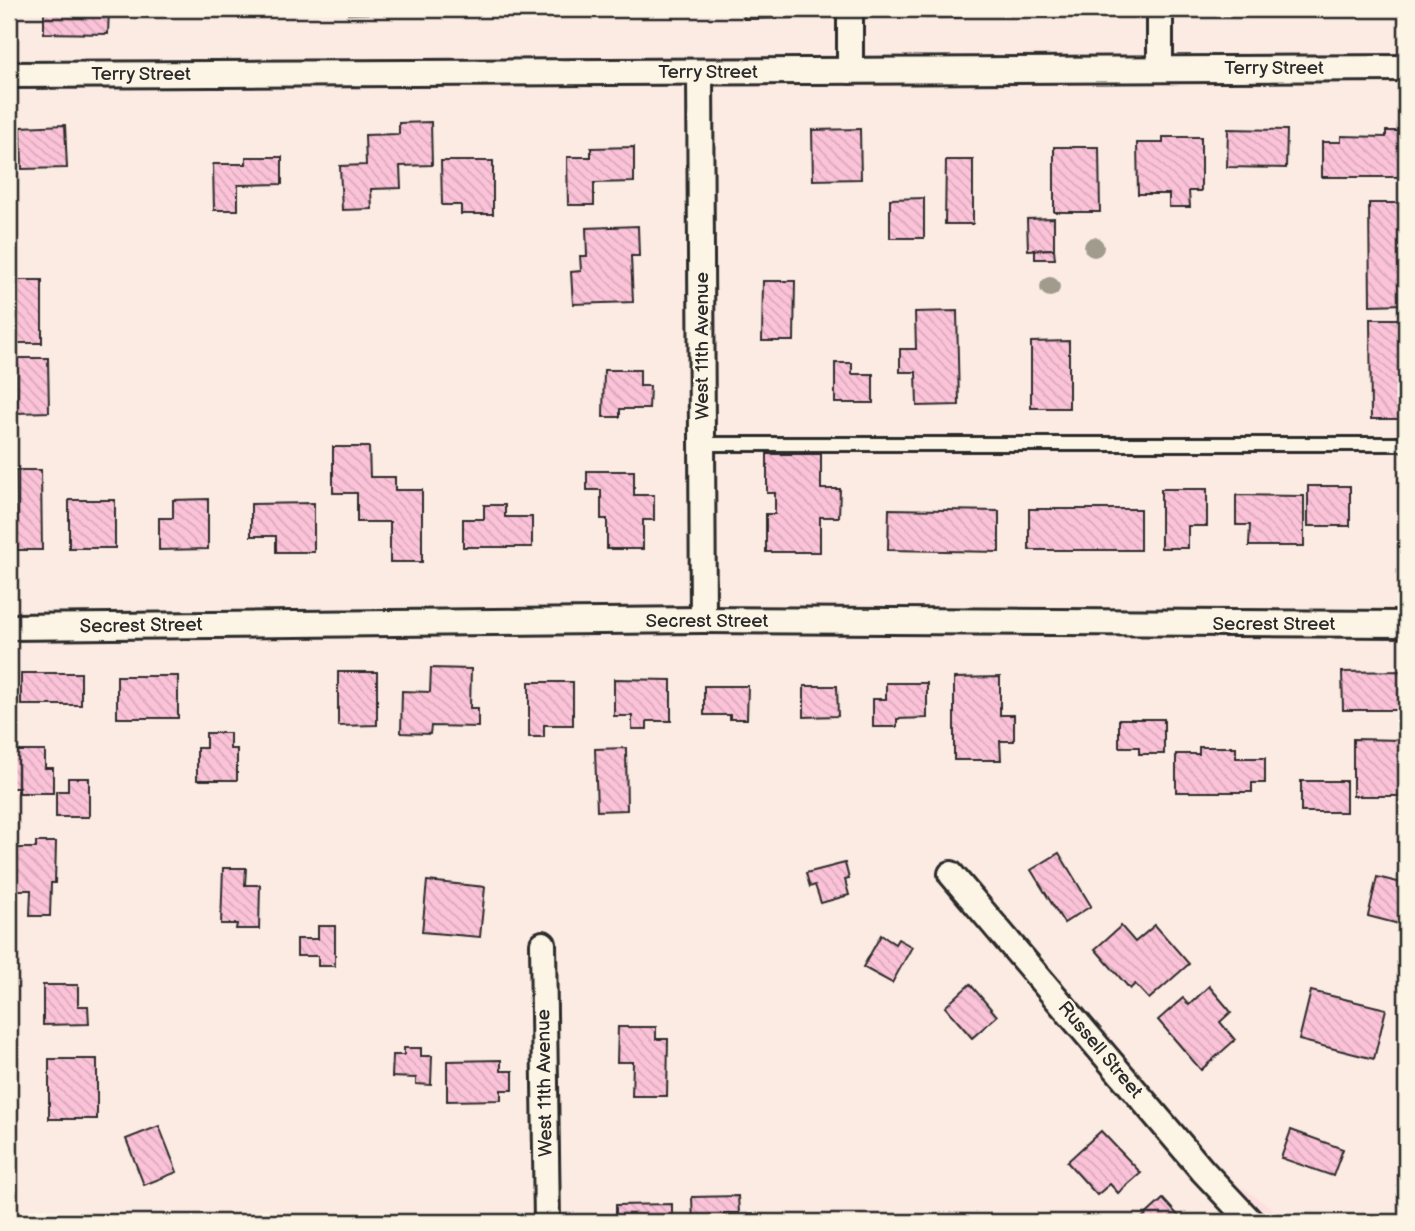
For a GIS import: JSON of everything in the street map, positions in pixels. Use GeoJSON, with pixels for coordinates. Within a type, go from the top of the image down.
{"type":"FeatureCollection","features":[{"type":"Feature","properties":{"kind":"street"},"geometry":{"type":"LineString","coordinates":[[850,9],[850,71]]}},
{"type":"Feature","properties":{"kind":"street"},"geometry":{"type":"LineString","coordinates":[[1160,9],[1160,69]]}},
{"type":"Feature","properties":{"kind":"street","name":"Terry Street"},"geometry":{"type":"LineString","coordinates":[[9,75],[1406,68]]}},
{"type":"Feature","properties":{"kind":"street","name":"West 11th Avenue"},"geometry":{"type":"LineString","coordinates":[[700,72],[703,621]]}},
{"type":"Feature","properties":{"kind":"street","name":"Secrest Street"},"geometry":{"type":"LineString","coordinates":[[9,627],[703,621],[1406,624]]}},
{"type":"Feature","properties":{"kind":"street","name":"Russell Street"},"geometry":{"type":"LineString","coordinates":[[951,874],[1203,1171],[1251,1222]]}},
{"type":"Feature","properties":{"kind":"street","name":"West 11th Avenue"},"geometry":{"type":"LineString","coordinates":[[543,944],[547,1222]]}},
{"type":"Feature","properties":{"kind":"lane"},"geometry":{"type":"LineString","coordinates":[[702,444],[1406,444]]}},
{"type":"Feature","properties":{"kind":"shaded area"},"geometry":{"type":"Polygon","coordinates":[[[1242,1187],[1291,1222],[1227,1222],[1242,1187]]]}},
{"type":"Feature","properties":{"kind":"building"},"geometry":{"type":"Polygon","coordinates":[[[44,9],[109,9],[108,34],[44,33],[44,9]]]}},
{"type":"Feature","properties":{"kind":"building"},"geometry":{"type":"Polygon","coordinates":[[[348,9],[380,9],[380,13],[348,14],[348,9]]]}},
{"type":"Feature","properties":{"kind":"building"},"geometry":{"type":"Polygon","coordinates":[[[744,9],[792,9],[792,18],[744,19],[744,9]]]}},
{"type":"Feature","properties":{"kind":"building"},"geometry":{"type":"Polygon","coordinates":[[[925,9],[962,9],[962,17],[925,18],[925,9]]]}},
{"type":"Feature","properties":{"kind":"building"},"geometry":{"type":"Polygon","coordinates":[[[1224,9],[1267,9],[1267,16],[1224,16],[1224,9]]]}},
{"type":"Feature","properties":{"kind":"building"},"geometry":{"type":"Polygon","coordinates":[[[431,122],[432,165],[400,166],[401,188],[371,189],[372,209],[342,210],[340,166],[366,165],[365,135],[399,134],[399,123],[431,122]]]}},
{"type":"Feature","properties":{"kind":"building"},"geometry":{"type":"Polygon","coordinates":[[[65,125],[67,168],[22,169],[21,127],[65,125]]]}},
{"type":"Feature","properties":{"kind":"building"},"geometry":{"type":"Polygon","coordinates":[[[860,129],[861,179],[813,180],[812,130],[860,129]]]}},
{"type":"Feature","properties":{"kind":"building"},"geometry":{"type":"Polygon","coordinates":[[[1228,129],[1287,130],[1286,168],[1227,167],[1228,129]]]}},
{"type":"Feature","properties":{"kind":"building"},"geometry":{"type":"Polygon","coordinates":[[[1386,131],[1406,131],[1406,177],[1322,177],[1322,142],[1341,142],[1341,136],[1386,137],[1386,131]]]}},
{"type":"Feature","properties":{"kind":"building"},"geometry":{"type":"Polygon","coordinates":[[[1163,137],[1201,137],[1201,191],[1189,191],[1190,207],[1169,207],[1169,194],[1138,194],[1137,143],[1163,143],[1163,137]]]}},
{"type":"Feature","properties":{"kind":"building"},"geometry":{"type":"Polygon","coordinates":[[[634,147],[634,182],[594,183],[594,205],[568,205],[567,157],[591,157],[591,148],[634,147]]]}},
{"type":"Feature","properties":{"kind":"building"},"geometry":{"type":"Polygon","coordinates":[[[1054,147],[1099,147],[1100,212],[1054,212],[1054,147]]]}},
{"type":"Feature","properties":{"kind":"building"},"geometry":{"type":"Polygon","coordinates":[[[246,157],[282,157],[282,184],[238,185],[238,210],[214,210],[213,164],[246,164],[246,157]]]}},
{"type":"Feature","properties":{"kind":"building"},"geometry":{"type":"Polygon","coordinates":[[[946,160],[973,160],[973,224],[945,224],[946,160]]]}},
{"type":"Feature","properties":{"kind":"building"},"geometry":{"type":"Polygon","coordinates":[[[441,161],[493,161],[493,214],[461,214],[461,205],[442,205],[441,161]]]}},
{"type":"Feature","properties":{"kind":"building"},"geometry":{"type":"Polygon","coordinates":[[[924,198],[924,238],[890,238],[890,199],[924,198]]]}},
{"type":"Feature","properties":{"kind":"building"},"geometry":{"type":"Polygon","coordinates":[[[1369,203],[1406,203],[1406,304],[1370,305],[1369,203]]]}},
{"type":"Feature","properties":{"kind":"building"},"geometry":{"type":"Polygon","coordinates":[[[1054,218],[1054,249],[1028,250],[1027,219],[1054,218]]]}},
{"type":"Feature","properties":{"kind":"building"},"geometry":{"type":"Polygon","coordinates":[[[638,226],[639,256],[631,256],[633,302],[573,304],[571,272],[581,271],[580,256],[587,256],[586,228],[638,226]]]}},
{"type":"Feature","properties":{"kind":"building"},"geometry":{"type":"Polygon","coordinates":[[[1054,249],[1055,259],[1035,259],[1035,250],[1054,249]]]}},
{"type":"Feature","properties":{"kind":"building"},"geometry":{"type":"Polygon","coordinates":[[[9,280],[42,280],[42,343],[9,343],[9,280]]]}},
{"type":"Feature","properties":{"kind":"building"},"geometry":{"type":"Polygon","coordinates":[[[763,281],[795,281],[794,341],[762,341],[763,281]]]}},
{"type":"Feature","properties":{"kind":"building"},"geometry":{"type":"Polygon","coordinates":[[[957,311],[959,405],[917,406],[916,372],[900,372],[900,349],[916,349],[915,312],[957,311]]]}},
{"type":"Feature","properties":{"kind":"building"},"geometry":{"type":"Polygon","coordinates":[[[1370,319],[1406,319],[1406,419],[1371,419],[1370,319]]]}},
{"type":"Feature","properties":{"kind":"building"},"geometry":{"type":"Polygon","coordinates":[[[1069,341],[1069,408],[1031,408],[1031,342],[1069,341]]]}},
{"type":"Feature","properties":{"kind":"building"},"geometry":{"type":"Polygon","coordinates":[[[16,358],[48,358],[49,412],[17,413],[16,358]]]}},
{"type":"Feature","properties":{"kind":"building"},"geometry":{"type":"Polygon","coordinates":[[[835,363],[852,363],[852,374],[873,374],[873,403],[835,403],[835,363]]]}},
{"type":"Feature","properties":{"kind":"building"},"geometry":{"type":"Polygon","coordinates":[[[604,370],[640,370],[640,386],[650,386],[649,409],[620,409],[620,417],[603,417],[604,370]]]}},
{"type":"Feature","properties":{"kind":"building"},"geometry":{"type":"Polygon","coordinates":[[[333,447],[369,447],[370,477],[395,477],[395,490],[422,490],[422,562],[390,562],[390,522],[357,522],[357,493],[333,493],[333,447]]]}},
{"type":"Feature","properties":{"kind":"building"},"geometry":{"type":"Polygon","coordinates":[[[767,454],[821,454],[821,489],[840,489],[839,517],[820,517],[820,552],[766,552],[766,514],[775,514],[775,493],[767,493],[767,454]]]}},
{"type":"Feature","properties":{"kind":"building"},"geometry":{"type":"Polygon","coordinates":[[[16,470],[41,470],[42,550],[17,550],[16,470]]]}},
{"type":"Feature","properties":{"kind":"building"},"geometry":{"type":"Polygon","coordinates":[[[587,471],[634,471],[634,495],[654,495],[654,520],[643,520],[643,549],[607,549],[607,519],[601,519],[601,490],[587,490],[587,471]]]}},
{"type":"Feature","properties":{"kind":"building"},"geometry":{"type":"Polygon","coordinates":[[[1308,486],[1350,486],[1350,526],[1308,526],[1308,486]]]}},
{"type":"Feature","properties":{"kind":"building"},"geometry":{"type":"Polygon","coordinates":[[[1161,489],[1207,489],[1207,526],[1188,526],[1188,548],[1161,548],[1161,489]]]}},
{"type":"Feature","properties":{"kind":"building"},"geometry":{"type":"Polygon","coordinates":[[[1236,495],[1304,496],[1304,546],[1249,546],[1250,525],[1236,525],[1236,495]]]}},
{"type":"Feature","properties":{"kind":"building"},"geometry":{"type":"Polygon","coordinates":[[[208,499],[208,549],[159,550],[159,518],[173,518],[173,500],[208,499]]]}},
{"type":"Feature","properties":{"kind":"building"},"geometry":{"type":"Polygon","coordinates":[[[69,500],[115,500],[115,548],[69,548],[69,500]]]}},
{"type":"Feature","properties":{"kind":"building"},"geometry":{"type":"Polygon","coordinates":[[[314,503],[314,552],[276,552],[276,536],[251,536],[251,504],[314,503]]]}},
{"type":"Feature","properties":{"kind":"building"},"geometry":{"type":"Polygon","coordinates":[[[484,505],[505,505],[505,517],[532,517],[532,547],[463,547],[463,519],[484,519],[484,505]]]}},
{"type":"Feature","properties":{"kind":"building"},"geometry":{"type":"Polygon","coordinates":[[[889,509],[999,511],[999,552],[888,550],[889,509]]]}},
{"type":"Feature","properties":{"kind":"building"},"geometry":{"type":"Polygon","coordinates":[[[1029,509],[1140,509],[1140,550],[1029,550],[1029,509]]]}},
{"type":"Feature","properties":{"kind":"building"},"geometry":{"type":"Polygon","coordinates":[[[431,668],[471,669],[470,708],[478,708],[478,727],[431,726],[430,734],[401,733],[402,691],[430,692],[431,668]]]}},
{"type":"Feature","properties":{"kind":"building"},"geometry":{"type":"Polygon","coordinates":[[[1406,671],[1406,710],[1343,710],[1342,672],[1406,671]]]}},
{"type":"Feature","properties":{"kind":"building"},"geometry":{"type":"Polygon","coordinates":[[[338,672],[377,672],[377,725],[338,726],[338,672]]]}},
{"type":"Feature","properties":{"kind":"building"},"geometry":{"type":"Polygon","coordinates":[[[21,673],[81,673],[81,705],[21,705],[21,673]]]}},
{"type":"Feature","properties":{"kind":"building"},"geometry":{"type":"Polygon","coordinates":[[[117,676],[178,676],[178,718],[117,718],[117,676]]]}},
{"type":"Feature","properties":{"kind":"building"},"geometry":{"type":"Polygon","coordinates":[[[1000,677],[1000,715],[1014,715],[1014,741],[1000,741],[1001,760],[954,760],[954,678],[1000,677]]]}},
{"type":"Feature","properties":{"kind":"building"},"geometry":{"type":"Polygon","coordinates":[[[614,679],[671,680],[671,721],[647,721],[647,729],[632,729],[632,716],[614,716],[614,679]]]}},
{"type":"Feature","properties":{"kind":"building"},"geometry":{"type":"Polygon","coordinates":[[[529,682],[573,682],[573,725],[544,725],[544,737],[529,737],[529,682]]]}},
{"type":"Feature","properties":{"kind":"building"},"geometry":{"type":"Polygon","coordinates":[[[886,683],[927,683],[927,718],[897,719],[897,727],[873,727],[873,699],[886,699],[886,683]]]}},
{"type":"Feature","properties":{"kind":"building"},"geometry":{"type":"Polygon","coordinates":[[[704,686],[748,686],[747,719],[730,719],[730,715],[704,715],[704,686]]]}},
{"type":"Feature","properties":{"kind":"building"},"geometry":{"type":"Polygon","coordinates":[[[804,686],[837,686],[838,716],[804,717],[804,686]]]}},
{"type":"Feature","properties":{"kind":"building"},"geometry":{"type":"Polygon","coordinates":[[[1119,719],[1164,719],[1164,754],[1139,754],[1139,747],[1119,747],[1119,719]]]}},
{"type":"Feature","properties":{"kind":"building"},"geometry":{"type":"Polygon","coordinates":[[[206,733],[230,733],[230,749],[237,749],[237,780],[197,780],[197,748],[206,748],[206,733]]]}},
{"type":"Feature","properties":{"kind":"building"},"geometry":{"type":"Polygon","coordinates":[[[1353,739],[1403,740],[1403,796],[1353,796],[1353,739]]]}},
{"type":"Feature","properties":{"kind":"building"},"geometry":{"type":"Polygon","coordinates":[[[1199,747],[1236,747],[1236,758],[1265,758],[1265,783],[1252,783],[1252,792],[1176,792],[1176,754],[1199,754],[1199,747]]]}},
{"type":"Feature","properties":{"kind":"building"},"geometry":{"type":"Polygon","coordinates":[[[626,748],[627,810],[597,811],[595,749],[626,748]]]}},
{"type":"Feature","properties":{"kind":"building"},"geometry":{"type":"Polygon","coordinates":[[[9,751],[45,751],[45,768],[53,768],[53,793],[19,793],[19,788],[9,788],[9,751]]]}},
{"type":"Feature","properties":{"kind":"building"},"geometry":{"type":"Polygon","coordinates":[[[68,778],[89,778],[89,817],[56,817],[56,791],[68,791],[68,778]]]}},
{"type":"Feature","properties":{"kind":"building"},"geometry":{"type":"Polygon","coordinates":[[[1301,781],[1346,781],[1346,812],[1301,812],[1301,781]]]}},
{"type":"Feature","properties":{"kind":"building"},"geometry":{"type":"Polygon","coordinates":[[[36,842],[56,842],[55,883],[51,883],[50,916],[30,916],[31,890],[17,890],[17,848],[36,848],[36,842]]]}},
{"type":"Feature","properties":{"kind":"building"},"geometry":{"type":"Polygon","coordinates":[[[1059,853],[1091,906],[1064,923],[1031,870],[1059,853]]]}},
{"type":"Feature","properties":{"kind":"building"},"geometry":{"type":"Polygon","coordinates":[[[845,863],[849,879],[845,880],[849,895],[821,903],[815,885],[810,887],[806,873],[845,863]]]}},
{"type":"Feature","properties":{"kind":"building"},"geometry":{"type":"Polygon","coordinates":[[[223,868],[246,868],[245,885],[260,885],[259,929],[236,929],[237,924],[221,924],[223,868]]]}},
{"type":"Feature","properties":{"kind":"building"},"geometry":{"type":"Polygon","coordinates":[[[1377,877],[1406,884],[1406,911],[1402,910],[1399,924],[1368,916],[1377,877]]]}},
{"type":"Feature","properties":{"kind":"building"},"geometry":{"type":"Polygon","coordinates":[[[427,881],[485,887],[480,937],[422,932],[427,881]]]}},
{"type":"Feature","properties":{"kind":"building"},"geometry":{"type":"Polygon","coordinates":[[[1155,925],[1189,964],[1149,999],[1135,984],[1130,989],[1095,949],[1121,926],[1135,942],[1155,925]]]}},
{"type":"Feature","properties":{"kind":"building"},"geometry":{"type":"Polygon","coordinates":[[[318,926],[335,926],[335,966],[318,966],[318,956],[297,956],[297,939],[318,939],[318,926]]]}},
{"type":"Feature","properties":{"kind":"building"},"geometry":{"type":"Polygon","coordinates":[[[881,935],[895,944],[898,939],[912,947],[892,983],[863,967],[881,935]]]}},
{"type":"Feature","properties":{"kind":"building"},"geometry":{"type":"Polygon","coordinates":[[[970,984],[997,1016],[972,1038],[945,1007],[970,984]]]}},
{"type":"Feature","properties":{"kind":"building"},"geometry":{"type":"Polygon","coordinates":[[[43,985],[78,985],[78,1006],[88,1006],[89,1024],[43,1025],[43,985]]]}},
{"type":"Feature","properties":{"kind":"building"},"geometry":{"type":"Polygon","coordinates":[[[1209,986],[1231,1012],[1220,1022],[1235,1040],[1201,1070],[1158,1020],[1183,998],[1189,1005],[1209,986]]]}},
{"type":"Feature","properties":{"kind":"building"},"geometry":{"type":"Polygon","coordinates":[[[1311,991],[1386,1009],[1374,1059],[1299,1040],[1311,991]]]}},
{"type":"Feature","properties":{"kind":"building"},"geometry":{"type":"Polygon","coordinates":[[[618,1027],[656,1027],[656,1039],[668,1039],[667,1096],[632,1096],[633,1062],[617,1062],[618,1027]]]}},
{"type":"Feature","properties":{"kind":"building"},"geometry":{"type":"Polygon","coordinates":[[[404,1048],[421,1048],[421,1056],[432,1056],[431,1085],[416,1084],[416,1078],[392,1077],[393,1055],[404,1055],[404,1048]]]}},
{"type":"Feature","properties":{"kind":"building"},"geometry":{"type":"Polygon","coordinates":[[[49,1059],[97,1059],[97,1119],[49,1119],[49,1059]]]}},
{"type":"Feature","properties":{"kind":"building"},"geometry":{"type":"Polygon","coordinates":[[[501,1060],[501,1071],[513,1071],[513,1090],[501,1090],[501,1100],[447,1101],[447,1061],[501,1060]]]}},
{"type":"Feature","properties":{"kind":"building"},"geometry":{"type":"Polygon","coordinates":[[[159,1126],[177,1172],[144,1185],[126,1139],[159,1126]]]}},
{"type":"Feature","properties":{"kind":"building"},"geometry":{"type":"Polygon","coordinates":[[[1291,1130],[1343,1149],[1333,1176],[1281,1158],[1291,1130]]]}},
{"type":"Feature","properties":{"kind":"building"},"geometry":{"type":"Polygon","coordinates":[[[1101,1131],[1141,1173],[1118,1193],[1110,1184],[1097,1195],[1067,1162],[1101,1131]]]}},
{"type":"Feature","properties":{"kind":"building"},"geometry":{"type":"Polygon","coordinates":[[[738,1196],[739,1213],[724,1213],[724,1222],[693,1222],[692,1197],[738,1196]]]}},
{"type":"Feature","properties":{"kind":"building"},"geometry":{"type":"Polygon","coordinates":[[[1163,1199],[1184,1222],[1144,1222],[1141,1219],[1163,1199]]]}},
{"type":"Feature","properties":{"kind":"building"},"geometry":{"type":"Polygon","coordinates":[[[672,1204],[672,1222],[616,1222],[616,1205],[672,1204]]]}}]}
